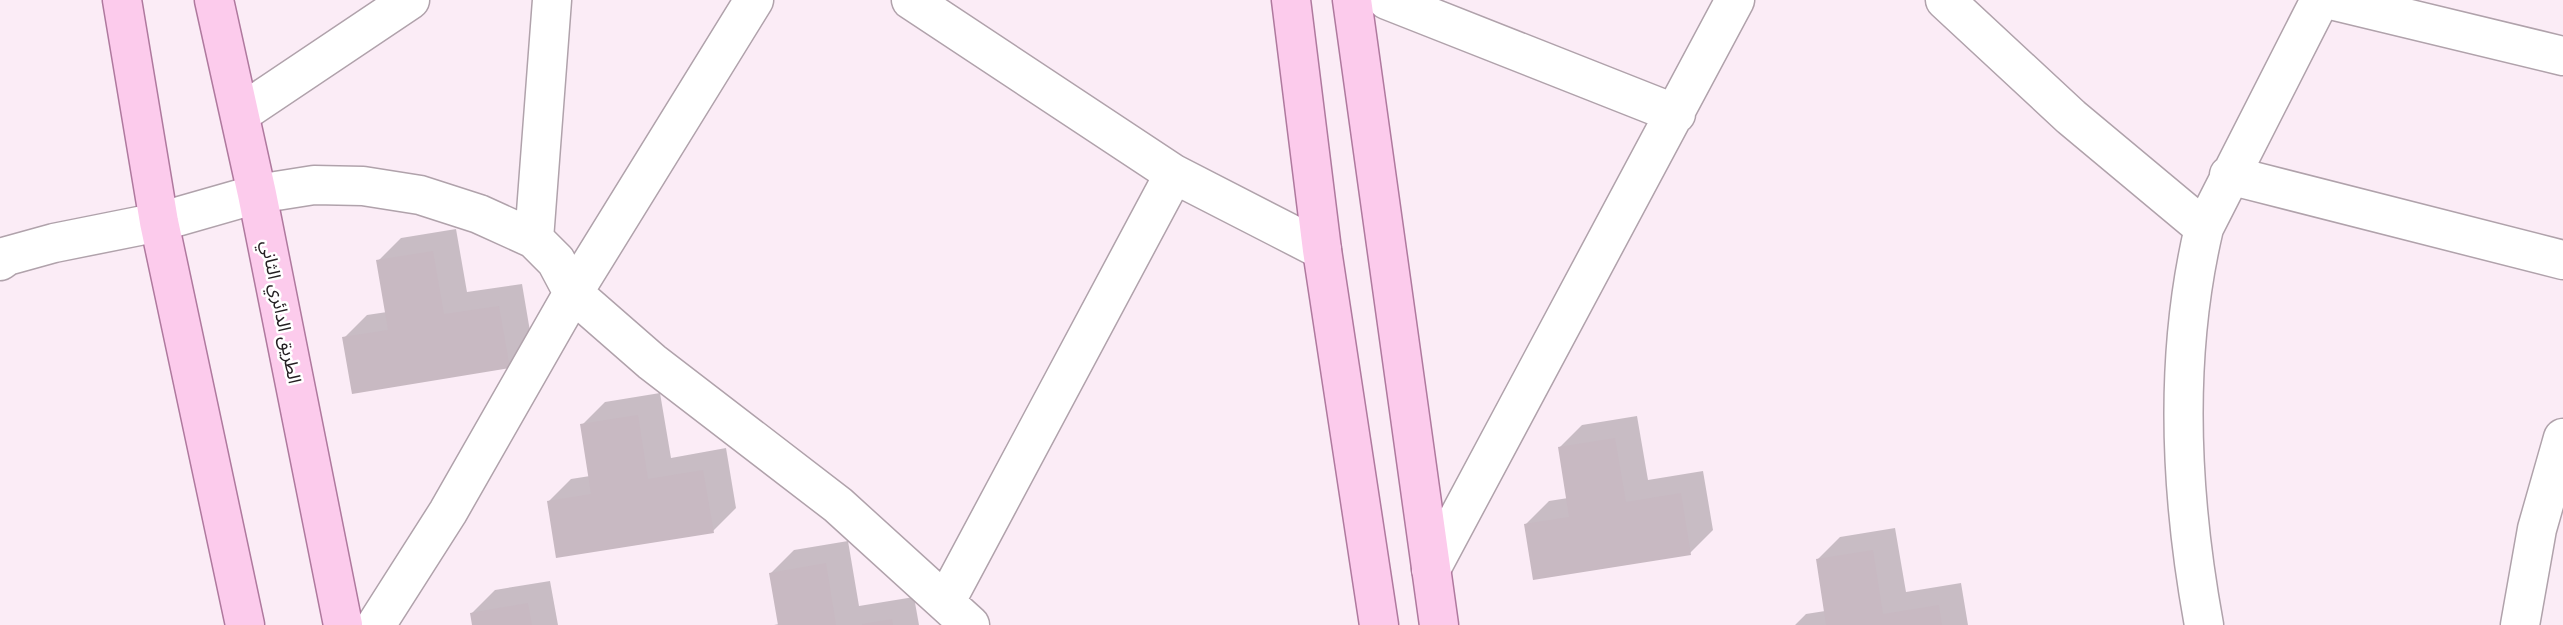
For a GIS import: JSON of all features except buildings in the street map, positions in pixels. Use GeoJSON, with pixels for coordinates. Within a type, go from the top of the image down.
{"type":"FeatureCollection","features":[{"type":"Feature","properties":{"kind":"main road"},"geometry":{"type":"LineString","coordinates":[[122,0],[159,222],[245,625]]}},
{"type":"Feature","properties":{"kind":"main road","name":"الطريق الدائري الثاني"},"geometry":{"type":"LineString","coordinates":[[214,0],[257,194],[343,625]]}},
{"type":"Feature","properties":{"kind":"main road"},"geometry":{"type":"LineString","coordinates":[[1291,0],[1322,250],[1379,625]]}},
{"type":"Feature","properties":{"kind":"main road"},"geometry":{"type":"LineString","coordinates":[[1352,0],[1438,625]]}},
{"type":"Feature","properties":{"kind":"street"},"geometry":{"type":"LineString","coordinates":[[240,114],[410,0]]}},
{"type":"Feature","properties":{"kind":"street"},"geometry":{"type":"LineString","coordinates":[[534,239],[552,0]]}},
{"type":"Feature","properties":{"kind":"street"},"geometry":{"type":"LineString","coordinates":[[376,625],[448,512],[573,293],[754,0]]}},
{"type":"Feature","properties":{"kind":"street"},"geometry":{"type":"LineString","coordinates":[[911,0],[1174,174],[1322,250]]}},
{"type":"Feature","properties":{"kind":"street"},"geometry":{"type":"LineString","coordinates":[[1387,0],[1676,114]]}},
{"type":"Feature","properties":{"kind":"street"},"geometry":{"type":"LineString","coordinates":[[1431,569],[1735,0]]}},
{"type":"Feature","properties":{"kind":"street"},"geometry":{"type":"LineString","coordinates":[[1945,0],[2071,117],[2204,228]]}},
{"type":"Feature","properties":{"kind":"street"},"geometry":{"type":"LineString","coordinates":[[2204,625],[2192,559],[2183,441],[2185,345],[2195,267],[2204,228],[2320,0]]}},
{"type":"Feature","properties":{"kind":"street"},"geometry":{"type":"LineString","coordinates":[[2331,0],[2563,56]]}},
{"type":"Feature","properties":{"kind":"street"},"geometry":{"type":"LineString","coordinates":[[0,261],[7,256],[54,243],[159,222],[257,194],[314,185],[363,186],[419,195],[479,214],[534,239],[556,261],[573,293],[652,362],[838,505],[958,613],[1174,174]]}},
{"type":"Feature","properties":{"kind":"street"},"geometry":{"type":"LineString","coordinates":[[2230,175],[2563,260]]}},
{"type":"Feature","properties":{"kind":"street"},"geometry":{"type":"LineString","coordinates":[[2521,625],[2537,529],[2563,438]]}}]}
